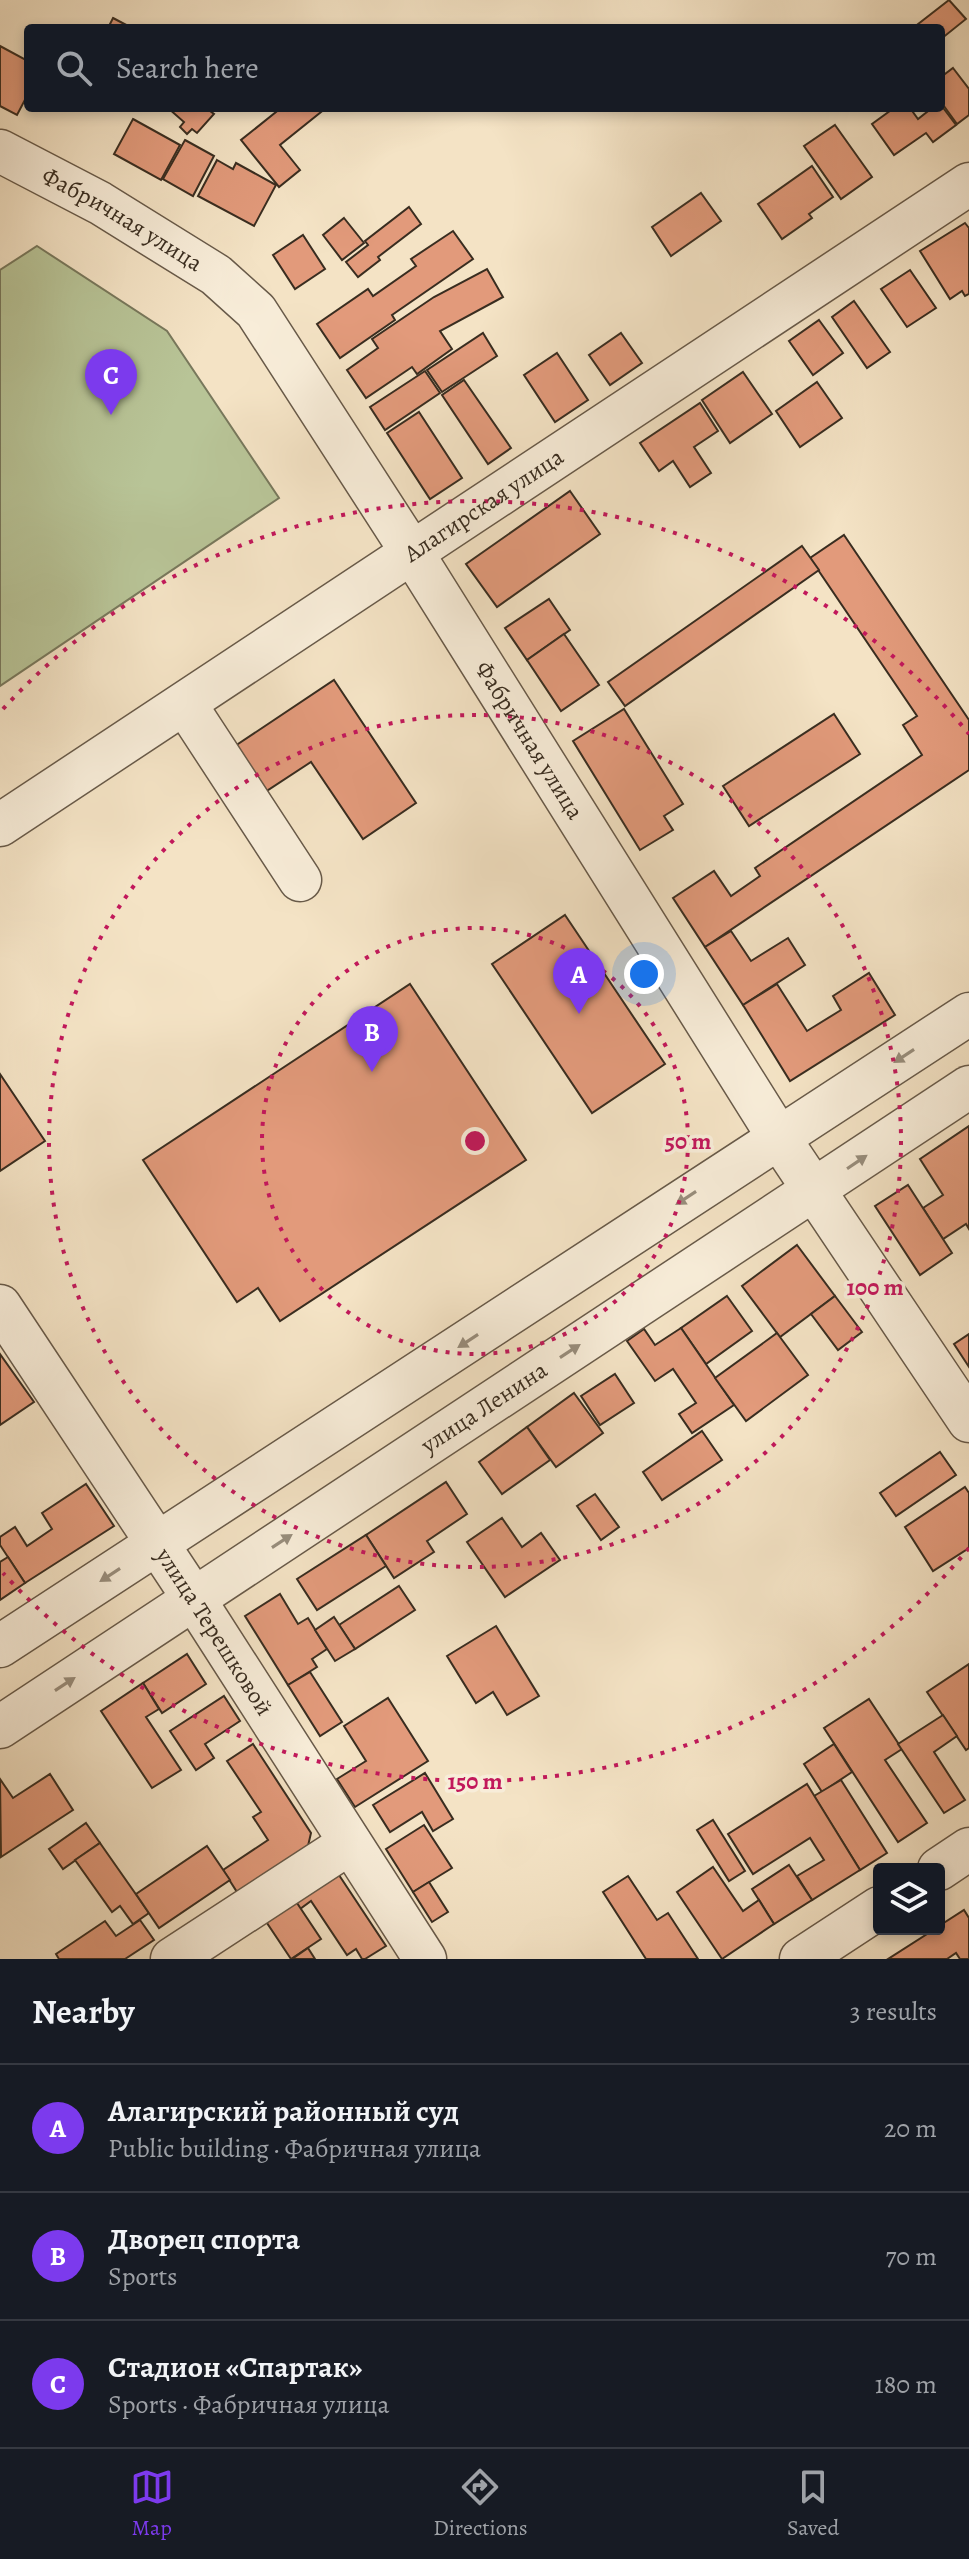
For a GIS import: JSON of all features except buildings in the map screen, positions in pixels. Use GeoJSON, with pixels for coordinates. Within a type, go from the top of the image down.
{"type":"FeatureCollection","features":[{"type":"Feature","properties":{"kind":"street","name":"Фабричная улица"},"geometry":{"type":"LineString","coordinates":[[0,151],[100,203],[216,275],[256,311],[413,554],[813,1191],[969,1421]]}},
{"type":"Feature","properties":{"kind":"street","name":"Алагирская улица"},"geometry":{"type":"LineString","coordinates":[[0,825],[969,184]]}},
{"type":"Feature","properties":{"kind":"street"},"geometry":{"type":"LineString","coordinates":[[185,704],[300,880]]}},
{"type":"Feature","properties":{"kind":"street"},"geometry":{"type":"LineString","coordinates":[[0,1646],[969,1014]]}},
{"type":"Feature","properties":{"kind":"street","name":"улица Ленина"},"geometry":{"type":"LineString","coordinates":[[0,1727],[969,1087]]}},
{"type":"Feature","properties":{"kind":"street","name":"улица Терешковой"},"geometry":{"type":"LineString","coordinates":[[0,1306],[194,1599],[425,1959]]}},
{"type":"Feature","properties":{"kind":"street"},"geometry":{"type":"LineString","coordinates":[[172,1959],[350,1843]]}},
{"type":"Feature","properties":{"kind":"street"},"geometry":{"type":"LineString","coordinates":[[945,1865],[969,1849]]}},
{"type":"Feature","properties":{"kind":"street"},"geometry":{"type":"LineString","coordinates":[[801,1959],[873,1912]]}},
{"type":"Feature","properties":{"kind":"green space"},"geometry":{"type":"Polygon","coordinates":[[[37,246],[167,331],[279,498],[0,686],[0,270],[37,246]]]}},
{"type":"Feature","properties":{"kind":"place","name":"Стадион «Спартак»"},"geometry":{"type":"Point","coordinates":[111,415]}},
{"type":"Feature","properties":{"kind":"place","name":"Алагирский районный суд"},"geometry":{"type":"Point","coordinates":[579,1014]}},
{"type":"Feature","properties":{"kind":"place","name":"Дворец спорта"},"geometry":{"type":"Point","coordinates":[372,1072]}}]}
